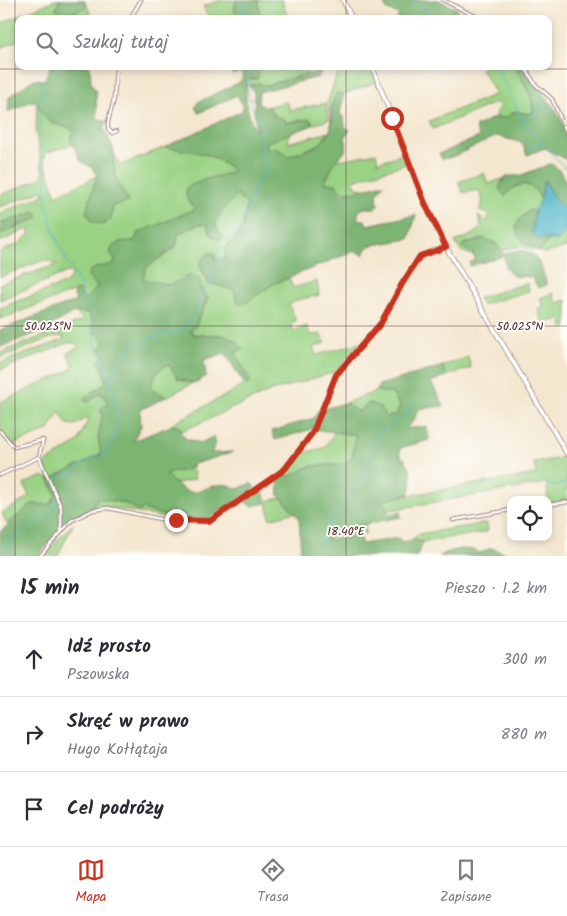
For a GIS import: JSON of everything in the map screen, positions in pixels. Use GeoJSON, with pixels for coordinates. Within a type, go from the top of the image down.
{"type":"FeatureCollection","features":[{"type":"Feature","properties":{"kind":"main road"},"geometry":{"type":"LineString","coordinates":[[342,0],[350,15]]}},
{"type":"Feature","properties":{"kind":"main road"},"geometry":{"type":"LineString","coordinates":[[374,70],[424,201],[446,247],[567,454]]}},
{"type":"Feature","properties":{"kind":"street"},"geometry":{"type":"LineString","coordinates":[[132,15],[141,0]]}},
{"type":"Feature","properties":{"kind":"street"},"geometry":{"type":"LineString","coordinates":[[443,0],[473,15]]}},
{"type":"Feature","properties":{"kind":"street"},"geometry":{"type":"LineString","coordinates":[[116,70],[114,99],[108,129],[112,132],[118,131]]}},
{"type":"Feature","properties":{"kind":"street"},"geometry":{"type":"LineString","coordinates":[[526,70],[535,84],[552,99],[567,133]]}},
{"type":"Feature","properties":{"kind":"street"},"geometry":{"type":"LineString","coordinates":[[40,556],[61,532],[81,515],[101,508],[160,519],[210,521],[262,483],[285,469],[313,432],[336,375],[381,323],[420,256],[446,247]]}},
{"type":"Feature","properties":{"kind":"street"},"geometry":{"type":"LineString","coordinates":[[0,431],[14,447],[42,439],[39,457],[61,507],[61,532]]}},
{"type":"Feature","properties":{"kind":"street"},"geometry":{"type":"LineString","coordinates":[[0,475],[39,457]]}},
{"type":"Feature","properties":{"kind":"street"},"geometry":{"type":"LineString","coordinates":[[552,504],[567,502]]}},
{"type":"Feature","properties":{"kind":"street"},"geometry":{"type":"LineString","coordinates":[[452,520],[507,511]]}},
{"type":"Feature","properties":{"kind":"green space"},"geometry":{"type":"Polygon","coordinates":[[[59,0],[73,13],[87,6],[91,15],[21,15],[59,0]]]}},
{"type":"Feature","properties":{"kind":"green space"},"geometry":{"type":"Polygon","coordinates":[[[59,0],[84,0],[87,6],[69,15],[61,15],[56,9],[59,0]]]}},
{"type":"Feature","properties":{"kind":"green space"},"geometry":{"type":"Polygon","coordinates":[[[222,0],[237,0],[235,5],[237,15],[207,15],[203,6],[222,0]]]}},
{"type":"Feature","properties":{"kind":"green space"},"geometry":{"type":"Polygon","coordinates":[[[237,0],[258,0],[260,15],[237,15],[235,5],[237,0]]]}},
{"type":"Feature","properties":{"kind":"green space"},"geometry":{"type":"Polygon","coordinates":[[[258,0],[282,0],[287,15],[260,15],[258,0]]]}},
{"type":"Feature","properties":{"kind":"green space"},"geometry":{"type":"Polygon","coordinates":[[[382,0],[439,0],[457,9],[458,13],[452,15],[399,15],[387,10],[382,0]]]}},
{"type":"Feature","properties":{"kind":"green space"},"geometry":{"type":"Polygon","coordinates":[[[15,17],[15,42],[0,48],[0,24],[15,17]]]}},
{"type":"Feature","properties":{"kind":"green space"},"geometry":{"type":"Polygon","coordinates":[[[49,70],[90,70],[91,83],[96,92],[97,118],[106,121],[104,129],[112,145],[115,176],[128,202],[113,206],[111,219],[103,225],[92,222],[86,212],[97,176],[91,167],[81,161],[70,140],[74,132],[71,128],[49,121],[37,102],[32,101],[8,112],[9,97],[34,79],[45,80],[49,70]]]}},
{"type":"Feature","properties":{"kind":"green space"},"geometry":{"type":"Polygon","coordinates":[[[233,70],[258,70],[259,72],[257,79],[247,79],[246,85],[248,113],[256,131],[254,92],[249,86],[259,83],[266,86],[321,71],[318,77],[259,92],[258,103],[264,107],[269,106],[274,116],[285,119],[286,123],[310,119],[313,125],[267,142],[266,148],[277,149],[289,156],[318,145],[323,141],[330,128],[333,103],[337,93],[344,94],[340,113],[344,118],[345,127],[350,130],[345,137],[346,150],[331,168],[325,183],[336,184],[343,193],[384,184],[377,194],[378,205],[375,208],[364,208],[358,212],[358,220],[365,220],[367,225],[416,215],[409,239],[368,246],[363,255],[355,251],[275,283],[242,305],[237,301],[234,290],[208,283],[200,263],[206,255],[212,252],[215,254],[215,260],[226,257],[225,249],[243,227],[247,202],[240,200],[238,194],[221,213],[215,223],[222,236],[219,240],[211,235],[207,224],[199,224],[178,234],[176,246],[146,268],[143,279],[170,285],[190,275],[199,278],[202,292],[208,297],[196,325],[190,332],[195,335],[222,335],[230,337],[237,342],[243,349],[235,353],[251,382],[248,385],[243,382],[225,353],[204,360],[206,376],[197,383],[178,379],[169,365],[165,366],[157,373],[151,388],[166,397],[140,410],[141,426],[133,441],[173,425],[181,428],[181,433],[187,439],[200,443],[213,437],[215,445],[211,453],[233,452],[194,464],[187,470],[168,473],[167,476],[186,490],[193,492],[218,485],[230,485],[238,489],[251,483],[255,488],[210,518],[175,518],[143,509],[138,511],[124,503],[97,498],[93,506],[68,520],[38,556],[15,556],[13,553],[11,556],[0,556],[0,532],[32,504],[50,505],[56,495],[49,480],[101,454],[98,438],[102,417],[101,409],[108,402],[100,393],[88,402],[84,400],[84,398],[106,383],[104,371],[98,361],[104,355],[99,348],[103,346],[103,340],[96,333],[94,334],[92,321],[88,313],[75,312],[37,333],[0,347],[0,330],[76,301],[73,292],[78,290],[84,300],[98,286],[88,277],[89,271],[97,267],[114,264],[115,260],[110,253],[113,246],[122,242],[134,241],[138,233],[195,209],[187,197],[187,187],[206,179],[234,172],[210,156],[165,147],[242,111],[243,106],[237,95],[199,113],[195,108],[198,102],[240,82],[243,76],[240,72],[232,74],[233,70]]]}},
{"type":"Feature","properties":{"kind":"green space"},"geometry":{"type":"Polygon","coordinates":[[[258,70],[274,70],[275,72],[281,70],[306,70],[307,74],[266,86],[259,83],[249,86],[250,80],[257,79],[258,70]]]}},
{"type":"Feature","properties":{"kind":"green space"},"geometry":{"type":"Polygon","coordinates":[[[339,70],[372,70],[376,82],[344,94],[337,93],[331,106],[331,126],[328,101],[339,70]]]}},
{"type":"Feature","properties":{"kind":"green space"},"geometry":{"type":"Polygon","coordinates":[[[482,70],[517,70],[531,97],[533,112],[527,114],[515,111],[506,118],[495,117],[499,106],[497,102],[433,129],[429,121],[496,94],[482,70]]]}},
{"type":"Feature","properties":{"kind":"green space"},"geometry":{"type":"Polygon","coordinates":[[[517,70],[525,70],[559,116],[567,136],[567,160],[545,148],[527,155],[522,143],[497,136],[452,157],[442,159],[439,154],[479,137],[475,127],[495,117],[506,118],[515,111],[527,114],[533,112],[531,97],[517,70]]]}},
{"type":"Feature","properties":{"kind":"green space"},"geometry":{"type":"Polygon","coordinates":[[[37,102],[43,114],[53,124],[71,128],[74,132],[70,140],[72,144],[46,153],[44,159],[56,196],[97,176],[86,212],[111,219],[113,206],[128,201],[115,176],[112,145],[119,166],[165,147],[202,152],[226,164],[234,172],[206,179],[195,209],[189,213],[138,233],[134,241],[119,242],[114,245],[112,257],[115,260],[114,265],[97,267],[92,282],[98,287],[83,301],[78,290],[0,319],[0,308],[66,283],[72,276],[71,272],[67,272],[0,300],[0,284],[58,264],[44,260],[0,277],[0,252],[20,243],[30,233],[27,229],[0,242],[0,234],[38,218],[36,212],[0,223],[0,213],[44,195],[42,191],[0,207],[0,195],[40,179],[43,174],[36,133],[37,102]]]}},
{"type":"Feature","properties":{"kind":"green space"},"geometry":{"type":"Polygon","coordinates":[[[286,102],[291,110],[326,103],[328,120],[313,125],[312,121],[303,119],[286,123],[285,119],[274,116],[269,106],[286,102]]]}},
{"type":"Feature","properties":{"kind":"green space"},"geometry":{"type":"Polygon","coordinates":[[[290,132],[288,143],[329,132],[320,144],[289,156],[281,151],[266,148],[267,142],[290,132]]]}},
{"type":"Feature","properties":{"kind":"green space"},"geometry":{"type":"Polygon","coordinates":[[[376,153],[378,162],[403,154],[406,164],[353,180],[356,186],[363,190],[344,191],[325,183],[335,161],[376,153]]]}},
{"type":"Feature","properties":{"kind":"green space"},"geometry":{"type":"Polygon","coordinates":[[[550,164],[559,171],[564,181],[567,204],[562,207],[551,195],[546,181],[543,182],[541,200],[534,189],[524,184],[515,187],[505,197],[499,188],[506,176],[519,176],[550,164]]]}},
{"type":"Feature","properties":{"kind":"green space"},"geometry":{"type":"Polygon","coordinates":[[[484,173],[488,184],[505,178],[501,182],[502,191],[505,196],[518,186],[533,186],[541,200],[535,210],[528,211],[516,229],[525,243],[541,250],[549,240],[559,240],[567,227],[567,247],[545,253],[520,246],[500,251],[497,244],[483,238],[472,243],[466,243],[474,256],[461,251],[455,242],[476,233],[476,231],[482,228],[478,216],[487,222],[489,214],[479,211],[483,201],[479,190],[463,193],[458,182],[484,173]]]}},
{"type":"Feature","properties":{"kind":"green space"},"geometry":{"type":"Polygon","coordinates":[[[238,193],[248,201],[243,227],[225,249],[226,257],[224,259],[215,260],[215,254],[200,263],[205,278],[213,284],[234,290],[237,301],[257,295],[275,283],[289,278],[293,288],[317,281],[319,295],[297,300],[289,305],[296,321],[291,322],[293,331],[307,326],[310,335],[320,334],[326,343],[313,347],[316,355],[360,343],[335,372],[271,391],[182,431],[172,424],[250,382],[235,353],[243,349],[225,336],[218,334],[197,335],[190,331],[203,310],[208,297],[202,292],[200,281],[190,276],[185,280],[167,285],[149,282],[143,279],[144,271],[151,263],[177,245],[178,234],[199,224],[207,223],[211,235],[219,239],[222,236],[215,223],[238,193]]]}},
{"type":"Feature","properties":{"kind":"green space"},"geometry":{"type":"Polygon","coordinates":[[[535,210],[532,234],[536,238],[549,240],[541,250],[521,239],[518,235],[516,224],[528,211],[535,210]]]}},
{"type":"Feature","properties":{"kind":"green space"},"geometry":{"type":"Polygon","coordinates":[[[36,212],[38,218],[0,234],[0,223],[36,212]]]}},
{"type":"Feature","properties":{"kind":"green space"},"geometry":{"type":"Polygon","coordinates":[[[483,238],[497,244],[503,254],[514,251],[529,252],[538,261],[547,285],[538,288],[532,277],[513,276],[506,268],[504,256],[470,266],[470,262],[475,261],[474,254],[462,247],[463,244],[472,243],[483,238]]]}},
{"type":"Feature","properties":{"kind":"green space"},"geometry":{"type":"Polygon","coordinates":[[[527,283],[529,291],[482,305],[478,298],[527,283]]]}},
{"type":"Feature","properties":{"kind":"green space"},"geometry":{"type":"Polygon","coordinates":[[[553,293],[556,303],[567,300],[567,327],[563,328],[561,319],[542,323],[538,309],[543,307],[540,298],[553,293]]]}},
{"type":"Feature","properties":{"kind":"green space"},"geometry":{"type":"Polygon","coordinates":[[[75,312],[88,313],[92,321],[94,334],[96,333],[103,340],[104,355],[98,361],[104,371],[106,383],[84,398],[84,400],[88,402],[100,393],[108,402],[101,409],[102,417],[98,438],[102,452],[81,466],[49,480],[45,463],[78,442],[89,417],[75,425],[67,424],[59,412],[49,430],[12,445],[0,430],[0,402],[68,371],[74,366],[67,353],[79,347],[75,343],[68,343],[0,370],[0,363],[63,340],[63,336],[53,337],[0,358],[0,353],[83,320],[75,312]]]}},
{"type":"Feature","properties":{"kind":"green space"},"geometry":{"type":"Polygon","coordinates":[[[468,357],[471,368],[446,376],[443,366],[468,357]]]}},
{"type":"Feature","properties":{"kind":"green space"},"geometry":{"type":"Polygon","coordinates":[[[169,365],[183,381],[193,383],[166,397],[151,388],[159,370],[169,365]]]}},
{"type":"Feature","properties":{"kind":"green space"},"geometry":{"type":"Polygon","coordinates":[[[443,366],[446,376],[431,382],[444,406],[418,409],[414,421],[406,429],[427,426],[429,440],[400,448],[400,455],[407,463],[412,478],[409,494],[382,501],[390,510],[383,515],[400,512],[401,517],[340,529],[332,532],[326,540],[359,537],[362,544],[399,538],[402,542],[411,540],[423,542],[417,556],[301,556],[299,518],[279,495],[278,479],[286,475],[291,476],[310,466],[346,464],[352,457],[356,435],[312,429],[275,440],[272,431],[314,418],[318,410],[346,403],[357,412],[369,403],[380,407],[386,417],[396,415],[400,406],[392,393],[377,391],[379,385],[443,366]]]}},
{"type":"Feature","properties":{"kind":"green space"},"geometry":{"type":"Polygon","coordinates":[[[377,391],[392,393],[400,406],[396,415],[386,417],[380,408],[369,403],[357,412],[346,403],[342,404],[377,391]]]}},
{"type":"Feature","properties":{"kind":"green space"},"geometry":{"type":"Polygon","coordinates":[[[335,432],[356,435],[352,457],[345,464],[310,466],[291,477],[286,475],[278,479],[302,450],[302,453],[324,448],[335,432]]]}},
{"type":"Feature","properties":{"kind":"green space"},"geometry":{"type":"Polygon","coordinates":[[[566,457],[567,500],[552,502],[552,496],[548,496],[547,483],[390,510],[381,500],[536,474],[534,463],[566,457]]]}},
{"type":"Feature","properties":{"kind":"green space"},"geometry":{"type":"Polygon","coordinates":[[[192,467],[195,479],[175,484],[167,476],[168,472],[192,467]]]}},
{"type":"Feature","properties":{"kind":"green space"},"geometry":{"type":"Polygon","coordinates":[[[43,476],[49,480],[56,495],[50,505],[32,504],[7,524],[2,513],[29,497],[24,484],[43,476]]]}},
{"type":"Feature","properties":{"kind":"green space"},"geometry":{"type":"Polygon","coordinates":[[[262,485],[266,503],[252,506],[244,501],[227,513],[262,485]]]}},
{"type":"Feature","properties":{"kind":"green space"},"geometry":{"type":"Polygon","coordinates":[[[97,498],[124,503],[138,511],[143,509],[175,518],[101,506],[73,517],[93,506],[97,498]]]}},
{"type":"Feature","properties":{"kind":"green space"},"geometry":{"type":"Polygon","coordinates":[[[281,498],[295,512],[270,519],[267,501],[281,498]]]}},
{"type":"Feature","properties":{"kind":"green space"},"geometry":{"type":"Polygon","coordinates":[[[365,523],[365,534],[326,541],[332,532],[365,523]]]}},
{"type":"Feature","properties":{"kind":"green space"},"geometry":{"type":"Polygon","coordinates":[[[487,523],[488,531],[481,533],[423,542],[411,540],[419,534],[487,523]]]}},
{"type":"Feature","properties":{"kind":"green space"},"geometry":{"type":"Polygon","coordinates":[[[73,524],[58,556],[43,556],[73,524]]]}},
{"type":"Feature","properties":{"kind":"green space"},"geometry":{"type":"Polygon","coordinates":[[[491,548],[508,554],[542,556],[440,556],[460,549],[480,553],[491,548]]]}},
{"type":"Feature","properties":{"kind":"water"},"geometry":{"type":"Polygon","coordinates":[[[544,180],[555,200],[562,207],[567,204],[567,227],[559,240],[536,238],[532,234],[535,210],[542,196],[544,180]]]}},
{"type":"Feature","properties":{"kind":"waterway"},"geometry":{"type":"LineString","coordinates":[[412,0],[432,15]]}},
{"type":"Feature","properties":{"kind":"waterway"},"geometry":{"type":"LineString","coordinates":[[241,1],[246,15]]}},
{"type":"Feature","properties":{"kind":"waterway"},"geometry":{"type":"LineString","coordinates":[[51,482],[64,475],[75,473],[76,469],[83,463],[106,454],[117,426],[112,380],[117,366],[130,348],[160,335],[185,329],[205,294],[205,289],[212,283],[220,246],[240,225],[250,207],[254,187],[264,172],[260,133],[247,88],[249,70]]}},
{"type":"Feature","properties":{"kind":"waterway"},"geometry":{"type":"LineString","coordinates":[[499,70],[526,127],[567,170]]}},
{"type":"Feature","properties":{"kind":"waterway"},"geometry":{"type":"LineString","coordinates":[[45,82],[40,115],[40,130],[46,173],[45,204],[49,208],[50,220],[61,250],[79,282],[85,306],[94,327],[96,348],[104,357],[104,363],[108,364],[109,375],[112,380]]}},
{"type":"Feature","properties":{"kind":"waterway"},"geometry":{"type":"LineString","coordinates":[[522,120],[552,105]]}},
{"type":"Feature","properties":{"kind":"waterway"},"geometry":{"type":"LineString","coordinates":[[528,148],[540,143]]}},
{"type":"Feature","properties":{"kind":"waterway"},"geometry":{"type":"LineString","coordinates":[[316,556],[336,512],[364,474],[373,451],[374,436],[408,413],[411,404]]}},
{"type":"Feature","properties":{"kind":"waterway"},"geometry":{"type":"LineString","coordinates":[[548,483],[554,486],[567,483]]}},
{"type":"Feature","properties":{"kind":"waterway"},"geometry":{"type":"LineString","coordinates":[[7,556],[10,538],[26,530],[54,509],[56,500]]}},
{"type":"Feature","properties":{"kind":"route"},"geometry":{"type":"LineString","coordinates":[[176,520],[210,521],[262,483],[285,469],[313,432],[331,384],[341,367],[381,323],[420,256],[446,247],[424,201],[392,118]]}}]}
